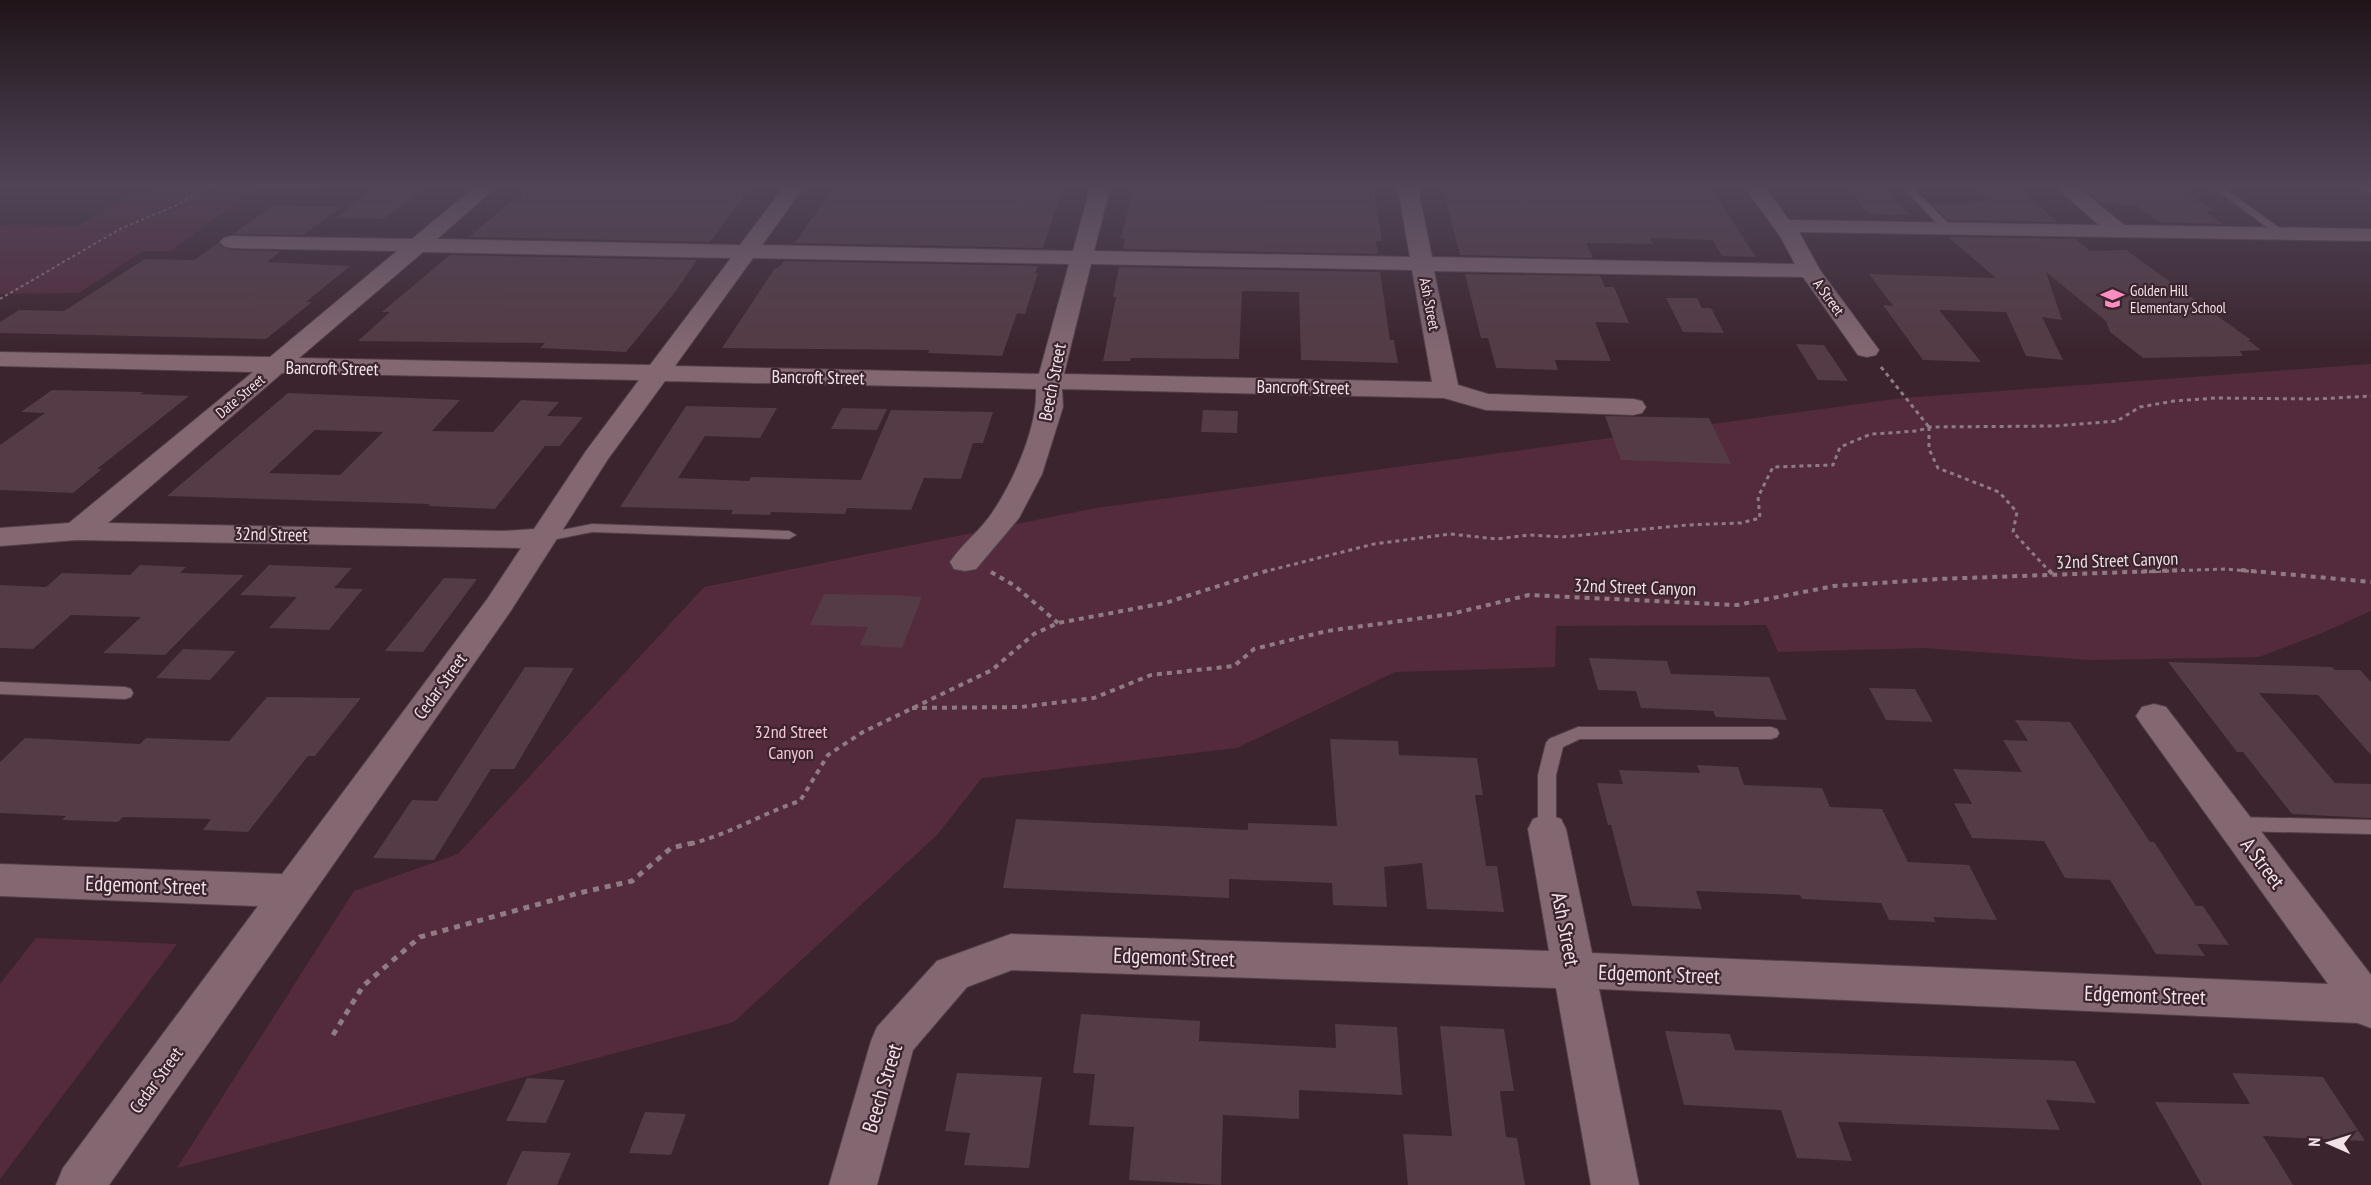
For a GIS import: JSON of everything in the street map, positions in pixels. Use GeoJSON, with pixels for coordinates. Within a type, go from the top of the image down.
{"type":"FeatureCollection","features":[{"type":"Feature","properties":{"kind":"street","name":"Date Street"},"geometry":{"type":"LineString","coordinates":[[77,531],[98,516],[426,239]]}},
{"type":"Feature","properties":{"kind":"street","name":"Cedar Street"},"geometry":{"type":"LineString","coordinates":[[80,1185],[499,604],[596,457],[754,239]]}},
{"type":"Feature","properties":{"kind":"street","name":"Beech Street"},"geometry":{"type":"LineString","coordinates":[[965,562],[1004,518],[1028,474],[1050,407],[1049,383],[1086,239]]}},
{"type":"Feature","properties":{"kind":"street","name":"Ash Street"},"geometry":{"type":"LineString","coordinates":[[1418,239],[1446,390]]}},
{"type":"Feature","properties":{"kind":"street","name":"A Street"},"geometry":{"type":"LineString","coordinates":[[1791,239],[1809,271],[1867,350]]}},
{"type":"Feature","properties":{"kind":"street"},"geometry":{"type":"LineString","coordinates":[[231,242],[1809,271]]}},
{"type":"Feature","properties":{"kind":"street","name":"Bancroft Street"},"geometry":{"type":"LineString","coordinates":[[0,359],[1446,390],[1486,402],[1634,407]]}},
{"type":"Feature","properties":{"kind":"street","name":"32nd Street"},"geometry":{"type":"LineString","coordinates":[[0,537],[77,531],[503,540],[542,538]]}},
{"type":"Feature","properties":{"kind":"street","name":"A Street"},"geometry":{"type":"LineString","coordinates":[[2154,716],[2370,1006]]}},
{"type":"Feature","properties":{"kind":"street","name":"Ash Street"},"geometry":{"type":"LineString","coordinates":[[1547,829],[1615,1185]]}},
{"type":"Feature","properties":{"kind":"street","name":"Edgemont Street"},"geometry":{"type":"LineString","coordinates":[[0,880],[291,891]]}},
{"type":"Feature","properties":{"kind":"street","name":"Edgemont Street"},"geometry":{"type":"LineString","coordinates":[[952,974],[1011,952],[1574,970],[2370,1006]]}},
{"type":"Feature","properties":{"kind":"street","name":"Beech Street"},"geometry":{"type":"LineString","coordinates":[[853,1185],[893,1041],[952,974]]}},
{"type":"Feature","properties":{"kind":"lane"},"geometry":{"type":"LineString","coordinates":[[542,538],[592,528],[789,535]]}},
{"type":"Feature","properties":{"kind":"lane"},"geometry":{"type":"LineString","coordinates":[[0,688],[125,693]]}},
{"type":"Feature","properties":{"kind":"lane","name":"Ash Street"},"geometry":{"type":"LineString","coordinates":[[1547,829],[1547,776],[1555,743],[1578,733],[1771,733]]}},
{"type":"Feature","properties":{"kind":"lane"},"geometry":{"type":"LineString","coordinates":[[2234,824],[2371,827]]}},
{"type":"Feature","properties":{"kind":"path"},"geometry":{"type":"LineString","coordinates":[[0,299],[102,239]]}},
{"type":"Feature","properties":{"kind":"path"},"geometry":{"type":"LineString","coordinates":[[1867,350],[1929,427],[1929,449],[1938,468],[1999,492],[2017,512],[2013,532],[2054,575]]}},
{"type":"Feature","properties":{"kind":"path","name":"32nd Street Canyon"},"geometry":{"type":"LineString","coordinates":[[333,1035],[363,986],[420,937],[579,893],[632,881],[671,848],[707,840],[778,808],[800,801],[828,755],[863,732],[992,670],[1034,634],[1058,623],[1165,603],[1263,572],[1374,544],[1450,534],[1497,539],[1529,535],[1562,537],[1687,525],[1741,524],[1760,518],[1758,497],[1773,467],[1833,465],[1840,447],[1871,434],[1918,431],[1929,427],[2055,426],[2117,421],[2140,407],[2174,401],[2216,398],[2316,399],[2371,396]]}},
{"type":"Feature","properties":{"kind":"path"},"geometry":{"type":"LineString","coordinates":[[965,562],[986,569],[1015,586],[1058,623]]}},
{"type":"Feature","properties":{"kind":"path","name":"32nd Street Canyon"},"geometry":{"type":"LineString","coordinates":[[912,708],[1021,707],[1094,698],[1151,675],[1234,666],[1254,649],[1327,631],[1451,614],[1529,596],[1737,604],[1834,586],[2225,569],[2371,582]]}},
{"type":"Feature","properties":{"kind":"green space"},"geometry":{"type":"Polygon","coordinates":[[[0,239],[187,239],[171,251],[143,251],[79,293],[0,294],[0,239]]]}},
{"type":"Feature","properties":{"kind":"green space","name":"32nd Street Canyon"},"geometry":{"type":"Polygon","coordinates":[[[2371,364],[2371,611],[2259,657],[2090,660],[1925,648],[1778,652],[1766,625],[1556,626],[1555,667],[1395,672],[1237,748],[982,778],[937,835],[734,1022],[177,1168],[354,891],[458,854],[704,587],[1096,508],[1903,398],[2371,364]]]}},
{"type":"Feature","properties":{"kind":"green space"},"geometry":{"type":"Polygon","coordinates":[[[36,938],[177,944],[0,1179],[0,984],[36,938]]]}},
{"type":"Feature","properties":{"kind":"building"},"geometry":{"type":"Polygon","coordinates":[[[580,239],[712,239],[710,242],[580,239]]]}},
{"type":"Feature","properties":{"kind":"building"},"geometry":{"type":"Polygon","coordinates":[[[798,239],[1046,239],[1043,248],[795,243],[798,239]]]}},
{"type":"Feature","properties":{"kind":"building"},"geometry":{"type":"Polygon","coordinates":[[[1125,239],[1382,241],[1376,241],[1378,254],[1123,249],[1125,239]]]}},
{"type":"Feature","properties":{"kind":"building"},"geometry":{"type":"Polygon","coordinates":[[[1456,239],[1651,239],[1653,244],[1586,243],[1593,258],[1460,255],[1456,239]]]}},
{"type":"Feature","properties":{"kind":"building"},"geometry":{"type":"Polygon","coordinates":[[[1691,239],[1744,239],[1756,257],[1722,256],[1713,240],[1691,239]]]}},
{"type":"Feature","properties":{"kind":"building"},"geometry":{"type":"Polygon","coordinates":[[[1951,239],[2076,239],[2090,251],[2126,250],[2251,340],[2248,340],[2261,350],[2240,351],[2243,356],[2143,358],[2110,332],[2106,321],[2046,272],[2062,320],[2042,317],[2063,360],[2026,356],[2006,312],[1939,310],[1981,362],[1923,360],[1883,305],[1893,306],[1869,274],[1996,278],[1951,239]]]}},
{"type":"Feature","properties":{"kind":"building"},"geometry":{"type":"Polygon","coordinates":[[[218,243],[231,250],[281,251],[267,262],[350,266],[306,302],[312,302],[266,339],[0,333],[0,322],[19,310],[64,311],[145,259],[194,260],[218,243]]]}},
{"type":"Feature","properties":{"kind":"building"},"geometry":{"type":"Polygon","coordinates":[[[450,255],[697,260],[676,291],[626,352],[540,348],[545,343],[358,341],[390,312],[382,312],[450,255]]]}},
{"type":"Feature","properties":{"kind":"building"},"geometry":{"type":"Polygon","coordinates":[[[784,261],[1038,266],[1035,273],[1038,273],[1025,314],[1017,313],[1002,356],[928,353],[929,350],[722,348],[775,268],[778,268],[784,261]]]}},
{"type":"Feature","properties":{"kind":"building"},"geometry":{"type":"Polygon","coordinates":[[[1119,267],[1380,272],[1390,340],[1394,340],[1398,363],[1301,360],[1299,292],[1242,291],[1239,359],[1131,358],[1130,361],[1103,361],[1116,297],[1113,297],[1119,267]]]}},
{"type":"Feature","properties":{"kind":"building"},"geometry":{"type":"Polygon","coordinates":[[[1465,274],[1600,276],[1605,287],[1614,287],[1629,323],[1595,322],[1611,361],[1555,360],[1558,370],[1496,368],[1488,338],[1481,338],[1465,274]]]}},
{"type":"Feature","properties":{"kind":"building"},"geometry":{"type":"Polygon","coordinates":[[[1666,298],[1697,298],[1702,308],[1711,308],[1724,333],[1683,332],[1666,298]]]}},
{"type":"Feature","properties":{"kind":"building"},"geometry":{"type":"Polygon","coordinates":[[[1796,344],[1824,345],[1848,381],[1818,380],[1796,344]]]}},
{"type":"Feature","properties":{"kind":"building"},"geometry":{"type":"Polygon","coordinates":[[[52,390],[144,392],[140,394],[189,396],[97,469],[102,469],[73,493],[0,490],[0,445],[45,413],[21,412],[52,390]]]}},
{"type":"Feature","properties":{"kind":"building"},"geometry":{"type":"Polygon","coordinates":[[[288,393],[460,400],[432,431],[493,432],[521,400],[559,402],[547,416],[583,417],[560,446],[545,446],[495,509],[428,506],[430,504],[167,496],[288,393]],[[315,430],[269,473],[340,475],[383,432],[315,430]]]}},
{"type":"Feature","properties":{"kind":"building"},"geometry":{"type":"Polygon","coordinates":[[[686,406],[777,408],[760,438],[705,436],[678,478],[749,481],[751,477],[861,480],[891,410],[993,412],[983,443],[973,443],[961,479],[924,478],[911,510],[847,508],[845,514],[771,512],[770,515],[731,514],[733,510],[620,507],[686,406]]]}},
{"type":"Feature","properties":{"kind":"building"},"geometry":{"type":"Polygon","coordinates":[[[842,408],[887,409],[877,430],[831,429],[842,408]]]}},
{"type":"Feature","properties":{"kind":"building"},"geometry":{"type":"Polygon","coordinates":[[[1203,410],[1238,411],[1237,433],[1201,432],[1203,410]]]}},
{"type":"Feature","properties":{"kind":"building"},"geometry":{"type":"Polygon","coordinates":[[[1605,416],[1709,418],[1731,464],[1621,460],[1605,416]]]}},
{"type":"Feature","properties":{"kind":"building"},"geometry":{"type":"Polygon","coordinates":[[[140,565],[186,567],[180,573],[244,575],[165,655],[103,653],[141,617],[71,615],[33,649],[0,648],[0,585],[46,587],[62,573],[130,575],[140,565]]]}},
{"type":"Feature","properties":{"kind":"building"},"geometry":{"type":"Polygon","coordinates":[[[269,565],[352,568],[334,588],[363,589],[329,630],[269,628],[297,597],[240,595],[269,565]]]}},
{"type":"Feature","properties":{"kind":"building"},"geometry":{"type":"Polygon","coordinates":[[[444,578],[477,579],[423,652],[385,651],[444,578]]]}},
{"type":"Feature","properties":{"kind":"building"},"geometry":{"type":"Polygon","coordinates":[[[824,594],[922,597],[902,648],[860,645],[868,627],[810,625],[824,594]]]}},
{"type":"Feature","properties":{"kind":"building"},"geometry":{"type":"Polygon","coordinates":[[[183,649],[236,651],[210,680],[156,678],[183,649]]]}},
{"type":"Feature","properties":{"kind":"building"},"geometry":{"type":"Polygon","coordinates":[[[1589,658],[1667,661],[1671,674],[1769,677],[1787,720],[1716,717],[1713,711],[1641,708],[1636,691],[1598,690],[1589,658]]]}},
{"type":"Feature","properties":{"kind":"building"},"geometry":{"type":"Polygon","coordinates":[[[2168,662],[2332,667],[2335,670],[2360,670],[2371,682],[2371,755],[2318,695],[2259,693],[2335,783],[2371,784],[2371,818],[2292,814],[2243,752],[2237,752],[2168,662]]]}},
{"type":"Feature","properties":{"kind":"building"},"geometry":{"type":"Polygon","coordinates":[[[525,667],[574,668],[514,769],[491,769],[434,860],[373,858],[412,800],[437,801],[525,667]]]}},
{"type":"Feature","properties":{"kind":"building"},"geometry":{"type":"Polygon","coordinates":[[[1869,688],[1915,689],[1933,722],[1886,720],[1869,688]]]}},
{"type":"Feature","properties":{"kind":"building"},"geometry":{"type":"Polygon","coordinates":[[[267,697],[361,698],[315,756],[308,756],[248,832],[203,830],[211,819],[123,817],[118,822],[62,820],[66,816],[0,813],[0,762],[25,738],[140,744],[146,738],[229,741],[267,697]]]}},
{"type":"Feature","properties":{"kind":"building"},"geometry":{"type":"Polygon","coordinates":[[[2015,720],[2070,722],[2150,842],[2154,842],[2196,906],[2203,906],[2229,945],[2197,944],[2205,956],[2156,954],[2110,880],[2065,878],[2044,841],[1972,838],[1954,803],[1972,804],[1953,769],[2022,772],[2003,740],[2028,741],[2015,720]]]}},
{"type":"Feature","properties":{"kind":"building"},"geometry":{"type":"Polygon","coordinates":[[[1330,739],[1398,741],[1399,755],[1477,758],[1483,795],[1475,795],[1486,866],[1497,866],[1504,912],[1427,909],[1422,863],[1384,867],[1387,907],[1333,905],[1332,883],[1229,879],[1229,898],[1003,888],[1016,819],[1248,830],[1248,823],[1337,826],[1330,739]]]}},
{"type":"Feature","properties":{"kind":"building"},"geometry":{"type":"Polygon","coordinates":[[[1697,765],[1738,767],[1744,785],[1822,788],[1830,807],[1882,809],[1908,862],[1969,865],[1997,920],[1933,917],[1936,922],[1889,920],[1881,903],[1802,899],[1800,895],[1696,891],[1702,909],[1632,906],[1611,825],[1608,825],[1597,783],[1623,784],[1619,770],[1700,773],[1697,765]]]}},
{"type":"Feature","properties":{"kind":"building"},"geometry":{"type":"Polygon","coordinates":[[[1081,1014],[1200,1021],[1199,1041],[1336,1048],[1335,1024],[1397,1027],[1402,1095],[1299,1090],[1299,1119],[1223,1115],[1221,1185],[1129,1180],[1134,1127],[1089,1125],[1095,1074],[1073,1073],[1081,1014]]]}},
{"type":"Feature","properties":{"kind":"building"},"geometry":{"type":"Polygon","coordinates":[[[1440,1026],[1504,1029],[1514,1091],[1500,1091],[1506,1137],[1517,1138],[1525,1185],[1408,1185],[1403,1134],[1452,1136],[1440,1026]]]}},
{"type":"Feature","properties":{"kind":"building"},"geometry":{"type":"Polygon","coordinates":[[[1665,1031],[1730,1034],[1735,1050],[2075,1061],[2096,1103],[2046,1100],[2060,1130],[1838,1122],[1852,1161],[1797,1158],[1781,1110],[1684,1105],[1665,1031]]]}},
{"type":"Feature","properties":{"kind":"building"},"geometry":{"type":"Polygon","coordinates":[[[957,1073],[1042,1077],[1029,1168],[964,1165],[970,1133],[945,1131],[957,1073]]]}},
{"type":"Feature","properties":{"kind":"building"},"geometry":{"type":"Polygon","coordinates":[[[2232,1073],[2323,1077],[2365,1141],[2263,1136],[2293,1185],[2202,1185],[2155,1102],[2250,1104],[2232,1073]]]}},
{"type":"Feature","properties":{"kind":"building"},"geometry":{"type":"Polygon","coordinates":[[[527,1078],[565,1080],[546,1123],[506,1121],[527,1078]]]}},
{"type":"Feature","properties":{"kind":"building"},"geometry":{"type":"Polygon","coordinates":[[[645,1112],[686,1114],[671,1155],[629,1153],[645,1112]]]}},
{"type":"Feature","properties":{"kind":"building"},"geometry":{"type":"Polygon","coordinates":[[[522,1151],[571,1153],[557,1185],[506,1185],[522,1151]]]}},
{"type":"Feature","properties":{"kind":"place","name":"Golden Hill Elementary School"},"geometry":{"type":"Point","coordinates":[2112,299]}}]}
